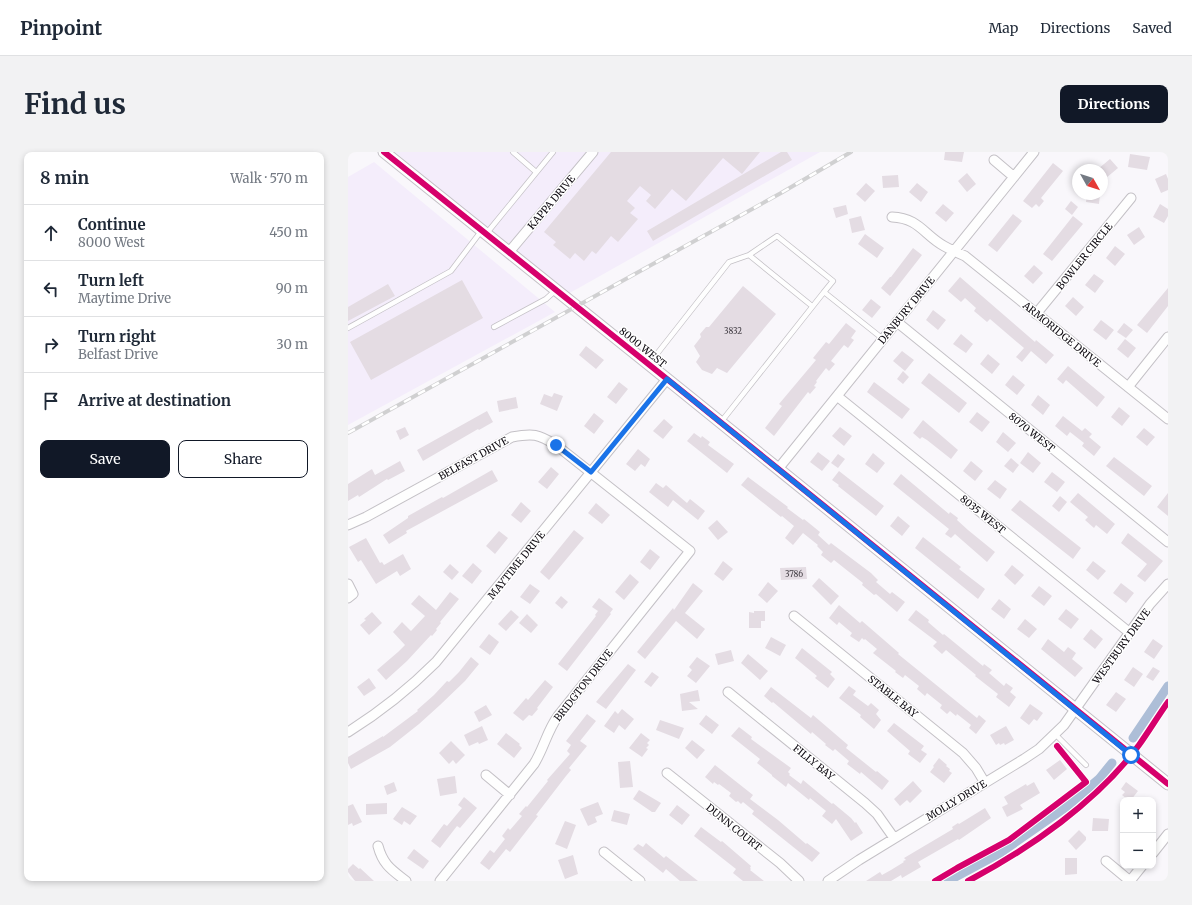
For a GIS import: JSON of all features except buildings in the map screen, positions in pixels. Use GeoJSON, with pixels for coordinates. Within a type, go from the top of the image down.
{"type":"FeatureCollection","features":[{"type":"Feature","properties":{"kind":"street","name":"8000 WEST"},"geometry":{"type":"LineString","coordinates":[[384,152],[721,422],[1168,784]]}},
{"type":"Feature","properties":{"kind":"street","name":"KAPPA DRIVE"},"geometry":{"type":"LineString","coordinates":[[509,252],[593,152]]}},
{"type":"Feature","properties":{"kind":"street","name":"DANBURY DRIVE"},"geometry":{"type":"LineString","coordinates":[[778,469],[1034,152]]}},
{"type":"Feature","properties":{"kind":"street"},"geometry":{"type":"LineString","coordinates":[[994,160],[1014,177]]}},
{"type":"Feature","properties":{"kind":"street","name":"BOWLER CIRCLE"},"geometry":{"type":"LineString","coordinates":[[1036,314],[1131,198]]}},
{"type":"Feature","properties":{"kind":"street","name":"ARMORIDGE DRIVE"},"geometry":{"type":"LineString","coordinates":[[892,217],[903,218],[914,222],[944,246],[964,256],[1168,419]]}},
{"type":"Feature","properties":{"kind":"street","name":"8070 WEST"},"geometry":{"type":"LineString","coordinates":[[896,322],[1168,542]]}},
{"type":"Feature","properties":{"kind":"street"},"geometry":{"type":"LineString","coordinates":[[1128,387],[1168,337]]}},
{"type":"Feature","properties":{"kind":"street","name":"MAYTIME DRIVE"},"geometry":{"type":"LineString","coordinates":[[348,732],[377,714],[417,681],[436,662],[667,379]]}},
{"type":"Feature","properties":{"kind":"street","name":"8035 WEST"},"geometry":{"type":"LineString","coordinates":[[837,396],[1130,633]]}},
{"type":"Feature","properties":{"kind":"street","name":"BELFAST DRIVE"},"geometry":{"type":"LineString","coordinates":[[348,525],[366,517],[512,437],[528,434],[541,436],[556,445],[690,551]]}},
{"type":"Feature","properties":{"kind":"street","name":"BRIDGTON DRIVE"},"geometry":{"type":"LineString","coordinates":[[440,881],[526,775],[541,752],[547,734],[558,716],[690,551]]}},
{"type":"Feature","properties":{"kind":"street"},"geometry":{"type":"LineString","coordinates":[[348,584],[352,594],[348,598]]}},
{"type":"Feature","properties":{"kind":"street","name":"WESTBURY DRIVE"},"geometry":{"type":"LineString","coordinates":[[1076,709],[1150,604],[1168,584]]}},
{"type":"Feature","properties":{"kind":"street","name":"STABLE BAY"},"geometry":{"type":"LineString","coordinates":[[794,616],[963,753],[976,768],[985,783]]}},
{"type":"Feature","properties":{"kind":"street","name":"FILLY BAY"},"geometry":{"type":"LineString","coordinates":[[728,692],[865,803],[877,814],[894,838]]}},
{"type":"Feature","properties":{"kind":"street","name":"MOLLY DRIVE"},"geometry":{"type":"LineString","coordinates":[[828,881],[858,860],[1039,749],[1055,734],[1076,709]]}},
{"type":"Feature","properties":{"kind":"street","name":"DUNN COURT"},"geometry":{"type":"LineString","coordinates":[[667,774],[780,864],[799,881]]}},
{"type":"Feature","properties":{"kind":"street"},"geometry":{"type":"LineString","coordinates":[[486,775],[510,795]]}},
{"type":"Feature","properties":{"kind":"street"},"geometry":{"type":"LineString","coordinates":[[1156,849],[1168,834]]}},
{"type":"Feature","properties":{"kind":"street"},"geometry":{"type":"LineString","coordinates":[[378,846],[381,858],[388,867],[406,881]]}},
{"type":"Feature","properties":{"kind":"street"},"geometry":{"type":"LineString","coordinates":[[604,852],[640,881]]}},
{"type":"Feature","properties":{"kind":"street"},"geometry":{"type":"LineString","coordinates":[[1106,861],[1130,881],[1140,869]]}},
{"type":"Feature","properties":{"kind":"lane"},"geometry":{"type":"LineString","coordinates":[[513,152],[536,172]]}},
{"type":"Feature","properties":{"kind":"lane"},"geometry":{"type":"LineString","coordinates":[[348,328],[451,271],[552,152]]}},
{"type":"Feature","properties":{"kind":"lane"},"geometry":{"type":"LineString","coordinates":[[649,364],[729,262],[749,255],[777,236],[833,281],[721,422]]}},
{"type":"Feature","properties":{"kind":"lane"},"geometry":{"type":"LineString","coordinates":[[749,255],[812,306]]}},
{"type":"Feature","properties":{"kind":"lane"},"geometry":{"type":"LineString","coordinates":[[494,326],[546,299],[556,290]]}},
{"type":"Feature","properties":{"kind":"lane"},"geometry":{"type":"LineString","coordinates":[[824,292],[883,339]]}},
{"type":"Feature","properties":{"kind":"lane"},"geometry":{"type":"LineString","coordinates":[[968,881],[1022,850],[1081,806],[1103,786],[1131,755],[1168,702]]}},
{"type":"Feature","properties":{"kind":"lane"},"geometry":{"type":"LineString","coordinates":[[1055,734],[1086,765]]}},
{"type":"Feature","properties":{"kind":"shaded area"},"geometry":{"type":"Polygon","coordinates":[[[395,152],[820,152],[568,294],[395,152]]]}},
{"type":"Feature","properties":{"kind":"shaded area"},"geometry":{"type":"Polygon","coordinates":[[[374,162],[555,312],[348,425],[348,177],[374,162]]]}},
{"type":"Feature","properties":{"kind":"waterway"},"geometry":{"type":"LineString","coordinates":[[1133,738],[1168,686]]}},
{"type":"Feature","properties":{"kind":"waterway"},"geometry":{"type":"LineString","coordinates":[[948,881],[1000,853],[1066,807],[1099,779],[1112,763]]}},
{"type":"Feature","properties":{"kind":"railway"},"geometry":{"type":"LineString","coordinates":[[348,433],[781,193],[851,152]]}},
{"type":"Feature","properties":{"kind":"cycle path"},"geometry":{"type":"LineString","coordinates":[[384,152],[1168,784]]}},
{"type":"Feature","properties":{"kind":"cycle path"},"geometry":{"type":"LineString","coordinates":[[968,881],[1038,839],[1083,804],[1122,766],[1139,745],[1168,702]]}},
{"type":"Feature","properties":{"kind":"cycle path"},"geometry":{"type":"LineString","coordinates":[[935,881],[1009,840],[1086,782],[1057,746]]}},
{"type":"Feature","properties":{"kind":"route"},"geometry":{"type":"LineString","coordinates":[[556,445],[591,472],[667,379],[1131,755]]}}]}
